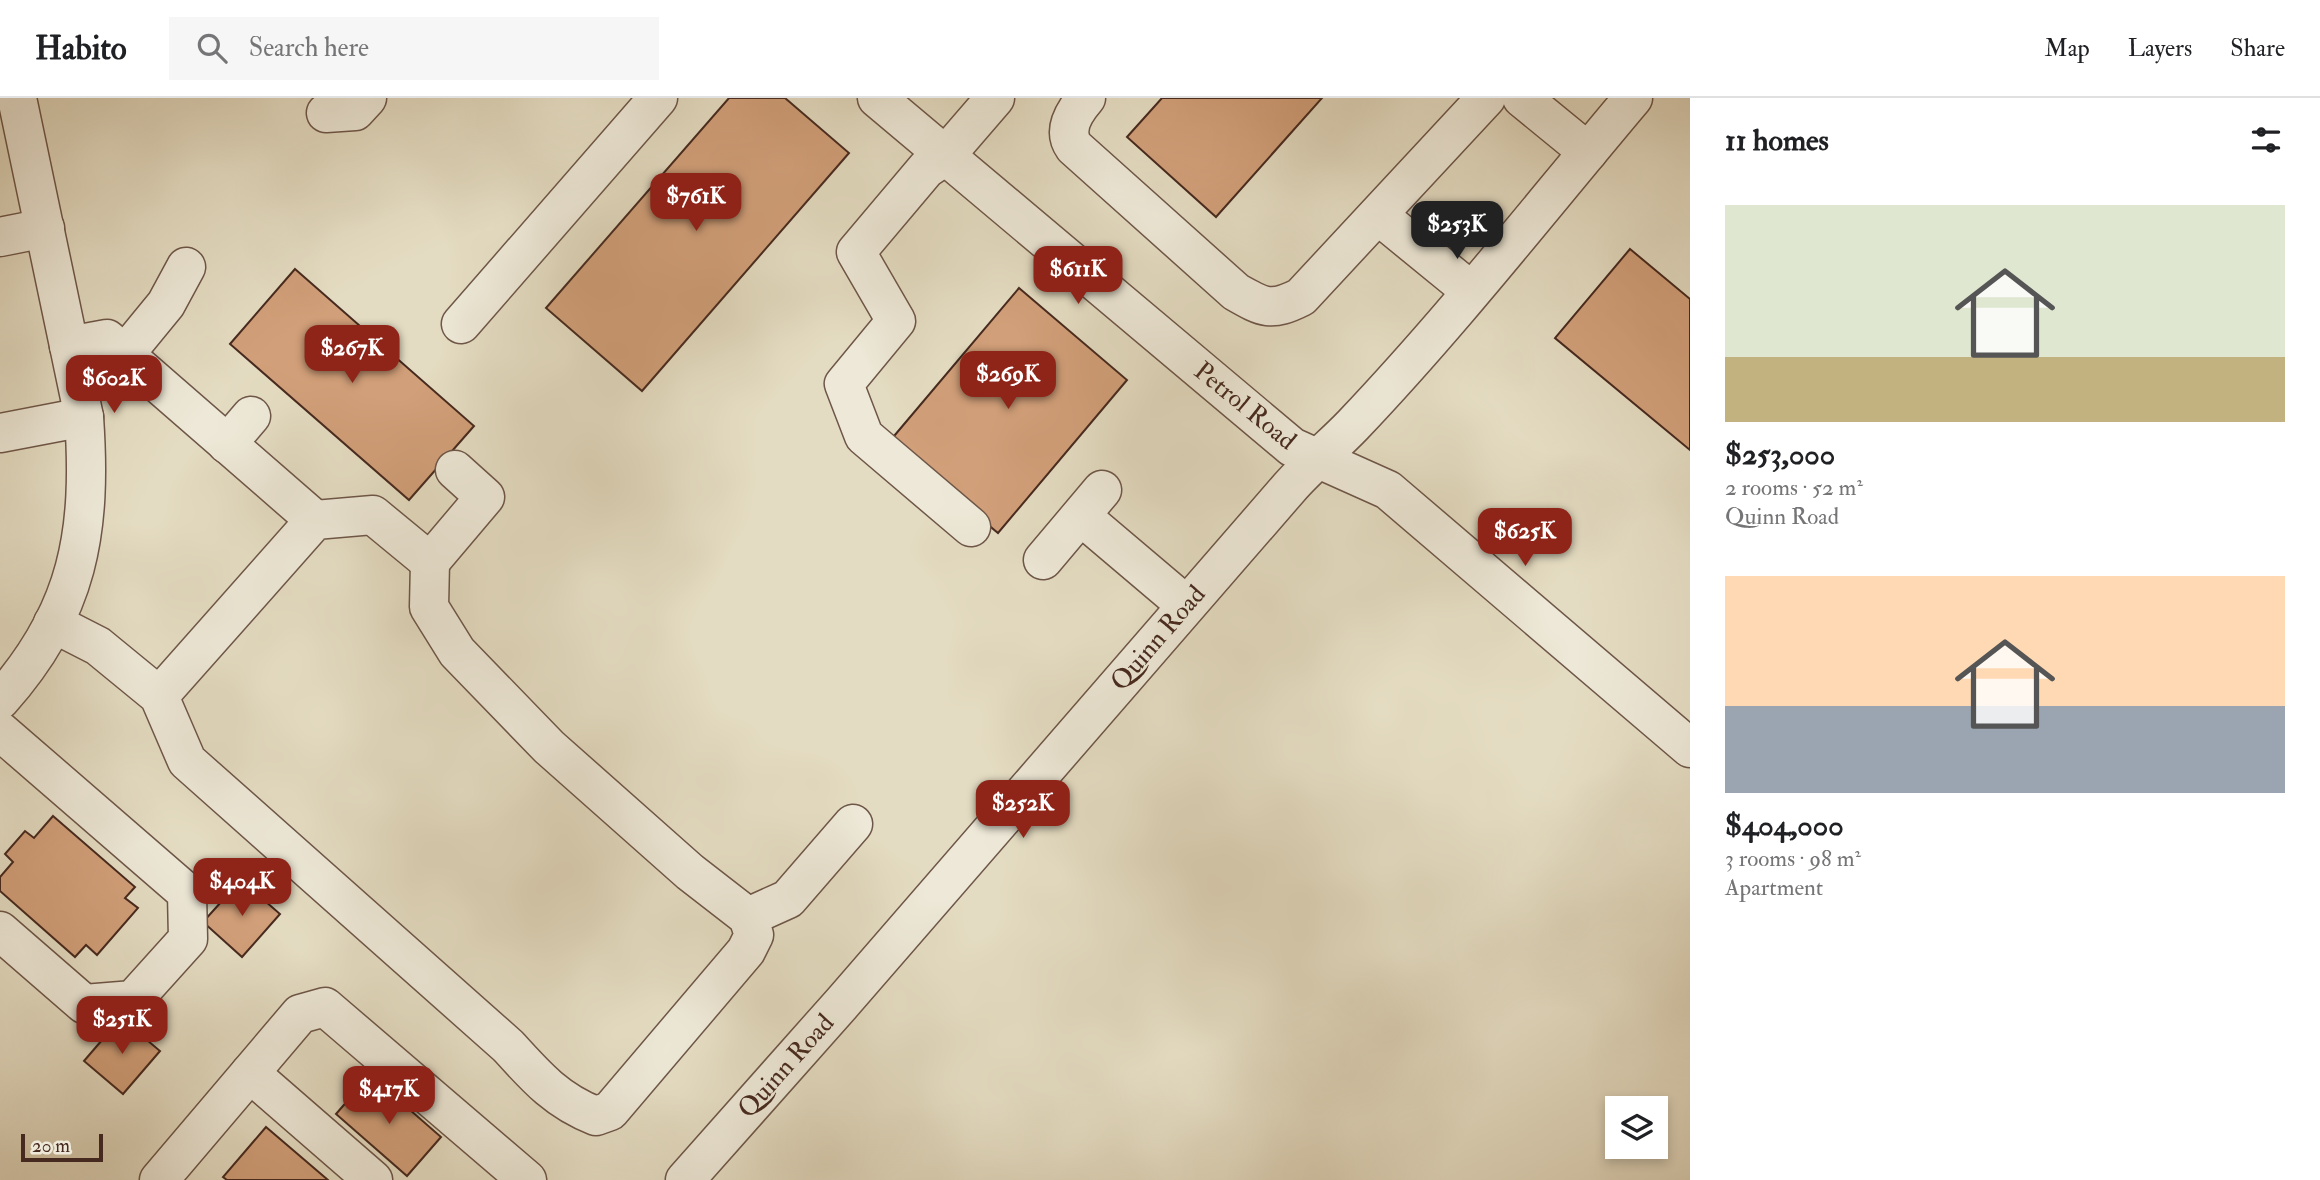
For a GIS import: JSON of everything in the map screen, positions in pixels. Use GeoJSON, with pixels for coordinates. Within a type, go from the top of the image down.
{"type":"FeatureCollection","features":[{"type":"Feature","properties":{"kind":"street"},"geometry":{"type":"LineString","coordinates":[[0,700],[41,645],[53,623],[79,561],[86,513],[84,417],[17,98]]}},
{"type":"Feature","properties":{"kind":"street"},"geometry":{"type":"LineString","coordinates":[[461,324],[658,98]]}},
{"type":"Feature","properties":{"kind":"street","name":"Petrol Road"},"geometry":{"type":"LineString","coordinates":[[877,98],[1292,447],[1388,490],[1690,748]]}},
{"type":"Feature","properties":{"kind":"street"},"geometry":{"type":"LineString","coordinates":[[971,527],[864,436],[844,384],[896,321],[856,252],[926,169],[945,156],[995,98]]}},
{"type":"Feature","properties":{"kind":"street"},"geometry":{"type":"LineString","coordinates":[[1086,98],[1074,112],[1069,129],[1069,140],[1074,147],[1236,292],[1263,308],[1283,306],[1301,297],[1486,98]]}},
{"type":"Feature","properties":{"kind":"street"},"geometry":{"type":"LineString","coordinates":[[1522,98],[1588,152]]}},
{"type":"Feature","properties":{"kind":"street","name":"Quinn Road"},"geometry":{"type":"LineString","coordinates":[[685,1180],[843,1002],[1186,605],[1316,458],[1352,426],[1471,291],[1633,98]]}},
{"type":"Feature","properties":{"kind":"street"},"geometry":{"type":"LineString","coordinates":[[1378,215],[1471,291]]}},
{"type":"Feature","properties":{"kind":"street"},"geometry":{"type":"LineString","coordinates":[[0,237],[45,228]]}},
{"type":"Feature","properties":{"kind":"street"},"geometry":{"type":"LineString","coordinates":[[125,354],[166,304],[186,267]]}},
{"type":"Feature","properties":{"kind":"street"},"geometry":{"type":"LineString","coordinates":[[69,346],[107,339],[125,354],[239,430],[315,520]]}},
{"type":"Feature","properties":{"kind":"street"},"geometry":{"type":"LineString","coordinates":[[0,433],[84,417]]}},
{"type":"Feature","properties":{"kind":"street"},"geometry":{"type":"LineString","coordinates":[[53,623],[98,646],[159,696],[187,761],[508,1046],[545,1088],[596,1116],[611,1111],[746,951],[754,935],[748,917],[690,872],[549,747],[457,652],[429,607],[430,562],[485,497],[455,470]]}},
{"type":"Feature","properties":{"kind":"street"},"geometry":{"type":"LineString","coordinates":[[1043,560],[1091,503],[1186,605]]}},
{"type":"Feature","properties":{"kind":"street"},"geometry":{"type":"LineString","coordinates":[[159,696],[315,520],[373,515],[430,562]]}},
{"type":"Feature","properties":{"kind":"street"},"geometry":{"type":"LineString","coordinates":[[0,731],[187,893],[188,939],[133,1000],[84,1004],[0,932]]}},
{"type":"Feature","properties":{"kind":"street"},"geometry":{"type":"LineString","coordinates":[[748,917],[788,899],[853,824]]}},
{"type":"Feature","properties":{"kind":"street"},"geometry":{"type":"LineString","coordinates":[[159,1180],[300,1014],[326,1007],[527,1180]]}},
{"type":"Feature","properties":{"kind":"street"},"geometry":{"type":"LineString","coordinates":[[250,1073],[373,1180]]}},
{"type":"Feature","properties":{"kind":"building"},"geometry":{"type":"Polygon","coordinates":[[[729,98],[785,98],[849,153],[642,391],[546,308],[729,98]]]}},
{"type":"Feature","properties":{"kind":"building"},"geometry":{"type":"Polygon","coordinates":[[[1162,98],[1322,98],[1216,217],[1127,137],[1162,98]]]}},
{"type":"Feature","properties":{"kind":"building"},"geometry":{"type":"Polygon","coordinates":[[[1630,249],[1690,299],[1690,450],[1555,338],[1630,249]]]}},
{"type":"Feature","properties":{"kind":"building"},"geometry":{"type":"Polygon","coordinates":[[[295,269],[474,426],[409,500],[230,344],[295,269]]]}},
{"type":"Feature","properties":{"kind":"building"},"geometry":{"type":"Polygon","coordinates":[[[1019,288],[1127,380],[998,533],[889,442],[1019,288]]]}},
{"type":"Feature","properties":{"kind":"building"},"geometry":{"type":"Polygon","coordinates":[[[53,816],[135,887],[125,898],[138,908],[97,955],[86,945],[75,957],[0,891],[0,877],[13,862],[5,854],[25,831],[34,838],[53,816]]]}},
{"type":"Feature","properties":{"kind":"building"},"geometry":{"type":"Polygon","coordinates":[[[241,880],[280,914],[242,957],[203,922],[241,880]]]}},
{"type":"Feature","properties":{"kind":"building"},"geometry":{"type":"Polygon","coordinates":[[[121,1018],[160,1051],[123,1094],[84,1061],[121,1018]]]}},
{"type":"Feature","properties":{"kind":"building"},"geometry":{"type":"Polygon","coordinates":[[[370,1075],[441,1137],[407,1176],[336,1114],[370,1075]]]}},
{"type":"Feature","properties":{"kind":"building"},"geometry":{"type":"Polygon","coordinates":[[[266,1127],[328,1180],[227,1180],[223,1177],[266,1127]]]}}]}
